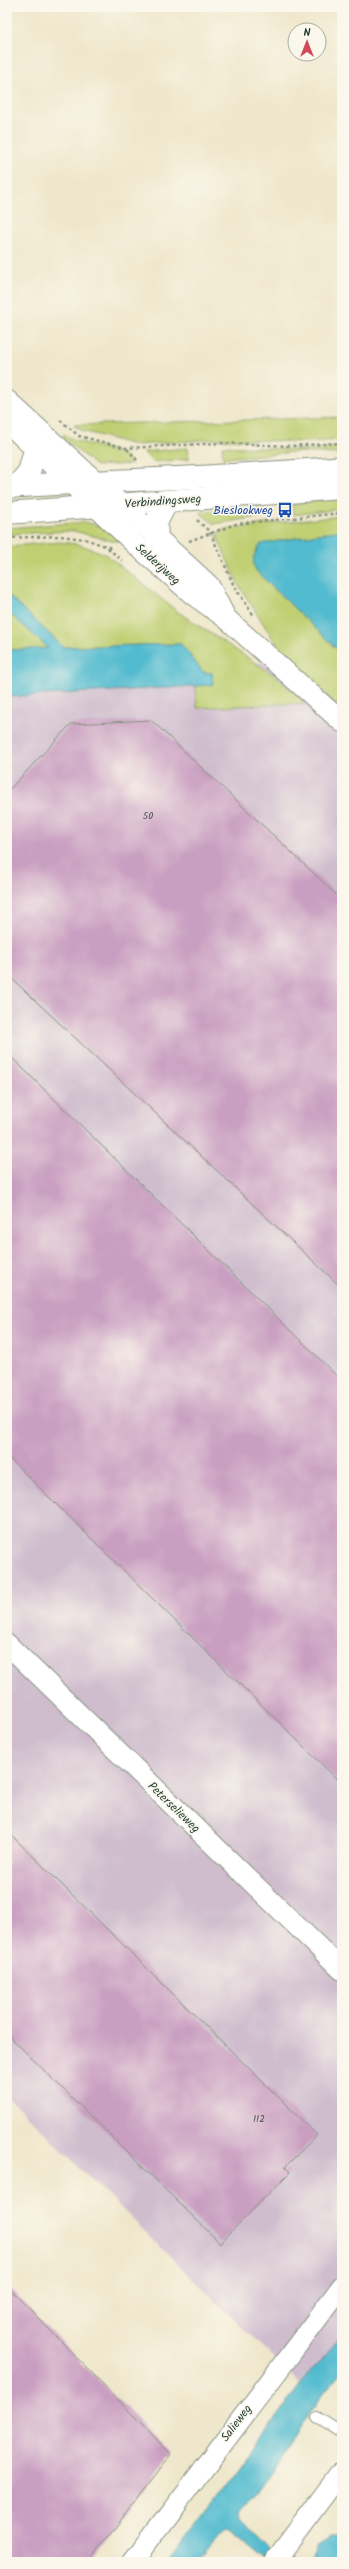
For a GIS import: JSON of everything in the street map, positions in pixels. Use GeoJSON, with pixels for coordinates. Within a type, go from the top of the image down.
{"type":"FeatureCollection","features":[{"type":"Feature","properties":{"kind":"street"},"geometry":{"type":"LineString","coordinates":[[7,400],[98,482]]}},
{"type":"Feature","properties":{"kind":"street"},"geometry":{"type":"LineString","coordinates":[[7,422],[70,482]]}},
{"type":"Feature","properties":{"kind":"street"},"geometry":{"type":"LineString","coordinates":[[12,487],[28,472],[35,450]]}},
{"type":"Feature","properties":{"kind":"street","name":"Verbindingsweg"},"geometry":{"type":"LineString","coordinates":[[12,487],[70,482],[98,482],[342,467]]}},
{"type":"Feature","properties":{"kind":"street","name":"Selderijweg"},"geometry":{"type":"LineString","coordinates":[[70,482],[93,506],[192,594],[226,619],[342,722]]}},
{"type":"Feature","properties":{"kind":"street","name":"Selderijweg"},"geometry":{"type":"LineString","coordinates":[[98,482],[208,585],[226,619]]}},
{"type":"Feature","properties":{"kind":"street","name":"Verbindingsweg"},"geometry":{"type":"LineString","coordinates":[[7,513],[342,488]]}},
{"type":"Feature","properties":{"kind":"street"},"geometry":{"type":"LineString","coordinates":[[157,537],[156,523],[167,501]]}},
{"type":"Feature","properties":{"kind":"street","name":"Peterselieweg"},"geometry":{"type":"LineString","coordinates":[[7,1644],[342,1970]]}},
{"type":"Feature","properties":{"kind":"street","name":"Salieweg"},"geometry":{"type":"LineString","coordinates":[[133,2562],[342,2286]]}},
{"type":"Feature","properties":{"kind":"street"},"geometry":{"type":"LineString","coordinates":[[276,2559],[342,2471]]}},
{"type":"Feature","properties":{"kind":"lane"},"geometry":{"type":"LineString","coordinates":[[318,2417],[342,2434]]}},
{"type":"Feature","properties":{"kind":"path"},"geometry":{"type":"LineString","coordinates":[[55,416],[79,436],[126,448],[222,442],[289,446],[342,443]]}},
{"type":"Feature","properties":{"kind":"path"},"geometry":{"type":"LineString","coordinates":[[255,617],[234,586],[210,532],[236,524],[342,513]]}},
{"type":"Feature","properties":{"kind":"shaded area"},"geometry":{"type":"Polygon","coordinates":[[[342,660],[342,2352],[307,2391],[7,2096],[7,670],[342,660]]]}},
{"type":"Feature","properties":{"kind":"green space"},"geometry":{"type":"Polygon","coordinates":[[[342,417],[342,440],[306,442],[218,439],[134,445],[83,431],[73,425],[342,417]]]}},
{"type":"Feature","properties":{"kind":"green space"},"geometry":{"type":"Polygon","coordinates":[[[64,434],[72,439],[120,453],[132,464],[96,466],[62,437],[64,434]]]}},
{"type":"Feature","properties":{"kind":"green space"},"geometry":{"type":"Polygon","coordinates":[[[222,446],[304,450],[342,447],[342,454],[297,452],[223,458],[222,446]]]}},
{"type":"Feature","properties":{"kind":"green space"},"geometry":{"type":"Polygon","coordinates":[[[188,448],[189,459],[153,462],[143,452],[188,448]]]}},
{"type":"Feature","properties":{"kind":"green space"},"geometry":{"type":"Polygon","coordinates":[[[342,495],[342,509],[293,515],[292,505],[342,495]]]}},
{"type":"Feature","properties":{"kind":"green space"},"geometry":{"type":"Polygon","coordinates":[[[259,507],[259,517],[214,524],[199,512],[259,507]]]}},
{"type":"Feature","properties":{"kind":"green space"},"geometry":{"type":"Polygon","coordinates":[[[342,516],[342,530],[261,544],[256,551],[254,565],[258,573],[342,654],[342,710],[293,665],[281,651],[239,586],[217,537],[219,532],[229,528],[342,516]]]}},
{"type":"Feature","properties":{"kind":"green space"},"geometry":{"type":"Polygon","coordinates":[[[86,522],[102,527],[121,541],[112,541],[74,531],[7,534],[7,528],[86,522]]]}},
{"type":"Feature","properties":{"kind":"green space"},"geometry":{"type":"Polygon","coordinates":[[[60,542],[77,544],[104,553],[178,612],[277,677],[306,703],[197,708],[196,687],[199,685],[213,685],[212,674],[203,672],[181,644],[63,647],[7,594],[7,546],[60,542]]]}},
{"type":"Feature","properties":{"kind":"green space"},"geometry":{"type":"Polygon","coordinates":[[[7,611],[49,648],[7,650],[7,611]]]}},
{"type":"Feature","properties":{"kind":"water"},"geometry":{"type":"Polygon","coordinates":[[[342,530],[342,654],[258,573],[254,565],[254,558],[256,551],[261,544],[342,530]]]}},
{"type":"Feature","properties":{"kind":"water"},"geometry":{"type":"Polygon","coordinates":[[[7,594],[63,647],[181,644],[203,672],[212,673],[213,685],[7,697],[7,650],[48,648],[7,611],[7,594]]]}},
{"type":"Feature","properties":{"kind":"water"},"geometry":{"type":"Polygon","coordinates":[[[342,2335],[342,2372],[326,2390],[239,2516],[240,2521],[281,2562],[266,2560],[231,2532],[226,2531],[199,2562],[169,2562],[303,2381],[342,2335]]]}},
{"type":"Feature","properties":{"kind":"water"},"geometry":{"type":"Polygon","coordinates":[[[331,2539],[342,2539],[342,2562],[311,2562],[316,2548],[331,2539]]]}},
{"type":"Feature","properties":{"kind":"building"},"geometry":{"type":"Polygon","coordinates":[[[151,720],[342,900],[342,1288],[7,974],[7,792],[71,724],[151,720]]]}},
{"type":"Feature","properties":{"kind":"building"},"geometry":{"type":"Polygon","coordinates":[[[7,1053],[342,1381],[342,1784],[7,1456],[7,1053]]]}},
{"type":"Feature","properties":{"kind":"building"},"geometry":{"type":"Polygon","coordinates":[[[7,1831],[317,2135],[285,2167],[290,2172],[220,2243],[7,2034],[7,1831]]]}},
{"type":"Feature","properties":{"kind":"building"},"geometry":{"type":"Polygon","coordinates":[[[7,2286],[171,2454],[89,2562],[7,2562],[7,2286]]]}},
{"type":"Feature","properties":{"kind":"place","name":"Bieslookweg"},"geometry":{"type":"Point","coordinates":[285,510]}}]}
